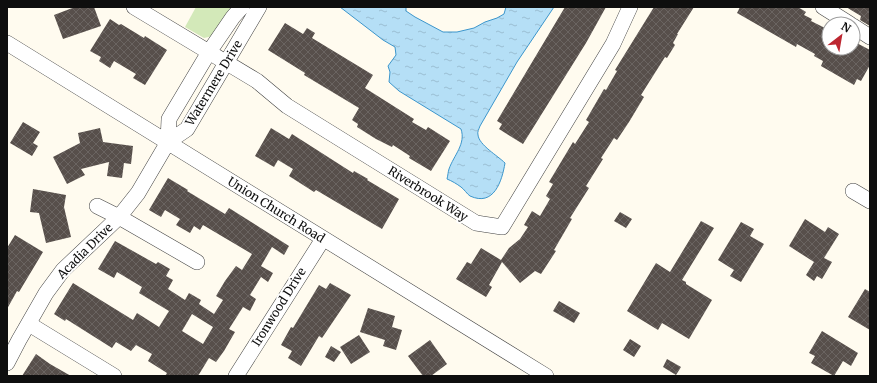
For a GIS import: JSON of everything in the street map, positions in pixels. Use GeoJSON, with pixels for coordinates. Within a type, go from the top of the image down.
{"type":"FeatureCollection","features":[{"type":"Feature","properties":{"kind":"street"},"geometry":{"type":"LineString","coordinates":[[134,7],[227,62]]}},
{"type":"Feature","properties":{"kind":"street","name":"Watermere Drive"},"geometry":{"type":"LineString","coordinates":[[168,142],[169,119],[209,52],[233,17],[242,7]]}},
{"type":"Feature","properties":{"kind":"street","name":"Watermere Drive"},"geometry":{"type":"LineString","coordinates":[[168,142],[186,129],[260,7]]}},
{"type":"Feature","properties":{"kind":"street","name":"Riverbrook Way"},"geometry":{"type":"LineString","coordinates":[[227,62],[257,81],[287,106],[476,223],[502,227],[612,44],[630,7]]}},
{"type":"Feature","properties":{"kind":"street"},"geometry":{"type":"LineString","coordinates":[[823,7],[837,16]]}},
{"type":"Feature","properties":{"kind":"street"},"geometry":{"type":"LineString","coordinates":[[861,31],[870,37]]}},
{"type":"Feature","properties":{"kind":"street","name":"Union Church Road"},"geometry":{"type":"LineString","coordinates":[[7,43],[546,376]]}},
{"type":"Feature","properties":{"kind":"street","name":"Acadia Drive"},"geometry":{"type":"LineString","coordinates":[[7,363],[46,293],[63,270],[119,217],[138,193],[168,142]]}},
{"type":"Feature","properties":{"kind":"street"},"geometry":{"type":"LineString","coordinates":[[853,191],[870,201]]}},
{"type":"Feature","properties":{"kind":"street"},"geometry":{"type":"LineString","coordinates":[[97,206],[197,262]]}},
{"type":"Feature","properties":{"kind":"street","name":"Ironwood Drive"},"geometry":{"type":"LineString","coordinates":[[236,376],[323,239]]}},
{"type":"Feature","properties":{"kind":"street"},"geometry":{"type":"LineString","coordinates":[[29,324],[114,376]]}},
{"type":"Feature","properties":{"kind":"green space"},"geometry":{"type":"Polygon","coordinates":[[[196,7],[233,7],[213,36],[204,38],[185,27],[196,7]]]}},
{"type":"Feature","properties":{"kind":"water"},"geometry":{"type":"Polygon","coordinates":[[[340,7],[406,7],[406,11],[443,32],[457,32],[474,28],[497,18],[504,14],[506,7],[554,7],[517,62],[478,130],[479,139],[482,143],[505,163],[499,184],[491,195],[485,198],[470,196],[461,187],[447,179],[451,164],[461,145],[461,129],[399,91],[389,82],[390,72],[388,66],[396,55],[395,47],[383,40],[340,7]]]}},
{"type":"Feature","properties":{"kind":"building"},"geometry":{"type":"Polygon","coordinates":[[[75,7],[94,7],[101,26],[63,39],[54,15],[75,7]]]}},
{"type":"Feature","properties":{"kind":"building"},"geometry":{"type":"Polygon","coordinates":[[[565,7],[606,7],[586,43],[523,144],[499,129],[502,124],[497,121],[565,7]]]}},
{"type":"Feature","properties":{"kind":"building"},"geometry":{"type":"Polygon","coordinates":[[[654,7],[694,7],[677,34],[673,43],[675,45],[667,58],[665,57],[641,95],[644,97],[629,122],[617,140],[614,138],[601,158],[603,159],[586,186],[589,188],[570,218],[572,219],[554,250],[556,251],[541,274],[535,271],[520,283],[502,262],[489,285],[492,287],[486,297],[456,279],[467,262],[471,264],[481,248],[501,260],[509,248],[520,239],[528,227],[524,225],[532,211],[540,216],[550,199],[546,196],[553,184],[549,182],[573,142],[575,144],[589,122],[586,120],[604,89],[606,90],[617,71],[615,70],[654,7]]]}},
{"type":"Feature","properties":{"kind":"building"},"geometry":{"type":"Polygon","coordinates":[[[740,7],[798,7],[806,12],[804,15],[812,19],[811,21],[821,26],[821,56],[861,56],[861,45],[870,50],[870,65],[861,81],[857,79],[854,85],[821,66],[823,61],[814,56],[815,54],[797,44],[796,47],[737,13],[740,7]]]}},
{"type":"Feature","properties":{"kind":"building"},"geometry":{"type":"Polygon","coordinates":[[[846,7],[870,7],[870,26],[861,21],[861,16],[846,7]]]}},
{"type":"Feature","properties":{"kind":"building"},"geometry":{"type":"Polygon","coordinates":[[[110,19],[144,38],[145,36],[167,50],[145,85],[133,78],[136,74],[114,61],[110,68],[99,61],[101,57],[90,51],[110,19]]]}},
{"type":"Feature","properties":{"kind":"building"},"geometry":{"type":"Polygon","coordinates":[[[285,23],[303,34],[307,28],[315,33],[312,38],[373,75],[365,88],[414,119],[412,122],[426,130],[428,127],[450,141],[431,171],[409,158],[410,156],[393,145],[392,147],[376,139],[357,127],[358,124],[352,120],[359,108],[304,75],[305,73],[268,50],[285,23]]]}},
{"type":"Feature","properties":{"kind":"building"},"geometry":{"type":"Polygon","coordinates":[[[23,122],[40,132],[33,143],[38,146],[32,156],[10,143],[23,122]]]}},
{"type":"Feature","properties":{"kind":"building"},"geometry":{"type":"Polygon","coordinates":[[[100,128],[103,142],[133,146],[131,164],[124,163],[122,178],[107,176],[109,162],[81,169],[85,175],[67,184],[53,157],[80,143],[78,133],[100,128]]]}},
{"type":"Feature","properties":{"kind":"building"},"geometry":{"type":"Polygon","coordinates":[[[271,128],[289,139],[292,134],[353,173],[354,171],[399,199],[382,229],[316,190],[314,192],[289,176],[293,169],[278,160],[274,167],[255,156],[271,128]]]}},
{"type":"Feature","properties":{"kind":"building"},"geometry":{"type":"Polygon","coordinates":[[[168,178],[225,214],[229,208],[289,246],[284,255],[272,247],[261,266],[273,273],[268,282],[261,277],[250,295],[256,299],[250,311],[243,307],[229,329],[235,332],[224,351],[216,362],[209,358],[198,376],[165,376],[167,373],[148,361],[152,354],[136,345],[131,351],[116,342],[112,348],[66,319],[65,321],[54,314],[73,283],[133,320],[137,313],[159,327],[169,311],[139,293],[142,287],[117,272],[114,278],[98,269],[115,241],[156,264],[158,262],[170,269],[166,276],[173,280],[168,289],[185,300],[189,293],[201,300],[199,304],[214,314],[223,300],[216,296],[225,281],[236,266],[242,270],[252,254],[203,225],[200,230],[194,226],[190,233],[176,225],[180,219],[165,210],[161,217],[149,210],[168,178]],[[192,314],[182,331],[203,344],[213,327],[192,314]]]}},
{"type":"Feature","properties":{"kind":"building"},"geometry":{"type":"Polygon","coordinates":[[[33,189],[66,195],[64,207],[71,237],[46,243],[39,213],[30,212],[33,189]]]}},
{"type":"Feature","properties":{"kind":"building"},"geometry":{"type":"Polygon","coordinates":[[[620,212],[632,219],[626,228],[614,221],[620,212]]]}},
{"type":"Feature","properties":{"kind":"building"},"geometry":{"type":"Polygon","coordinates":[[[805,219],[825,232],[828,227],[839,234],[824,258],[832,262],[822,279],[817,276],[814,281],[806,275],[814,262],[789,246],[805,219]]]}},
{"type":"Feature","properties":{"kind":"building"},"geometry":{"type":"Polygon","coordinates":[[[701,221],[714,228],[682,280],[712,300],[689,339],[662,323],[658,330],[627,311],[656,263],[670,272],[701,221]]]}},
{"type":"Feature","properties":{"kind":"building"},"geometry":{"type":"Polygon","coordinates":[[[741,222],[754,229],[750,236],[764,244],[741,282],[730,276],[734,270],[718,260],[741,222]]]}},
{"type":"Feature","properties":{"kind":"building"},"geometry":{"type":"Polygon","coordinates":[[[15,235],[43,252],[7,309],[7,248],[15,235]]]}},
{"type":"Feature","properties":{"kind":"building"},"geometry":{"type":"Polygon","coordinates":[[[330,283],[351,295],[322,338],[319,336],[301,366],[288,358],[292,351],[281,345],[319,285],[326,289],[330,283]]]}},
{"type":"Feature","properties":{"kind":"building"},"geometry":{"type":"Polygon","coordinates":[[[865,289],[870,292],[870,330],[848,317],[865,289]]]}},
{"type":"Feature","properties":{"kind":"building"},"geometry":{"type":"Polygon","coordinates":[[[559,301],[580,313],[574,323],[553,311],[559,301]]]}},
{"type":"Feature","properties":{"kind":"building"},"geometry":{"type":"Polygon","coordinates":[[[368,308],[395,316],[392,327],[402,330],[396,350],[383,346],[385,340],[360,332],[368,308]]]}},
{"type":"Feature","properties":{"kind":"building"},"geometry":{"type":"Polygon","coordinates":[[[822,331],[858,353],[851,366],[843,361],[834,376],[811,363],[815,356],[809,353],[822,331]]]}},
{"type":"Feature","properties":{"kind":"building"},"geometry":{"type":"Polygon","coordinates":[[[359,335],[370,352],[351,364],[340,347],[359,335]]]}},
{"type":"Feature","properties":{"kind":"building"},"geometry":{"type":"Polygon","coordinates":[[[630,339],[641,346],[634,357],[623,350],[630,339]]]}},
{"type":"Feature","properties":{"kind":"building"},"geometry":{"type":"Polygon","coordinates":[[[430,340],[447,364],[431,376],[423,376],[408,356],[430,340]]]}},
{"type":"Feature","properties":{"kind":"building"},"geometry":{"type":"Polygon","coordinates":[[[331,346],[341,352],[334,362],[325,357],[331,346]]]}},
{"type":"Feature","properties":{"kind":"building"},"geometry":{"type":"Polygon","coordinates":[[[36,354],[50,364],[71,376],[22,376],[36,354]]]}},
{"type":"Feature","properties":{"kind":"building"},"geometry":{"type":"Polygon","coordinates":[[[667,359],[681,367],[676,375],[663,367],[667,359]]]}}]}
